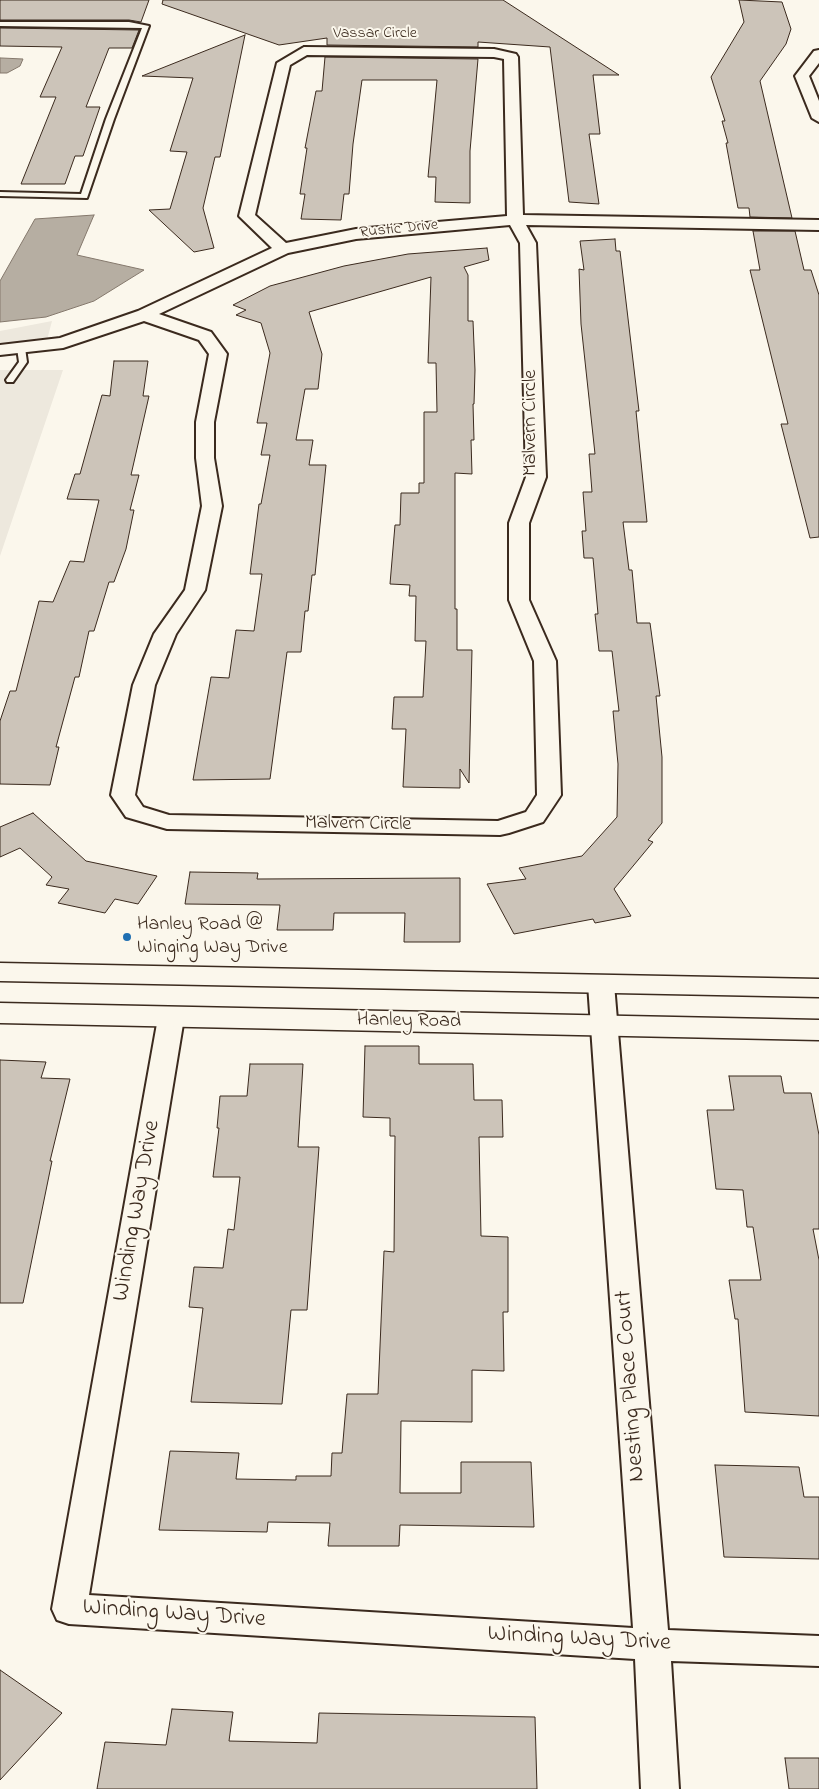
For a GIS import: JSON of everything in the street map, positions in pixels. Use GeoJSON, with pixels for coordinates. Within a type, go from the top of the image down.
{"type":"FeatureCollection","features":[{"type":"Feature","properties":{"kind":"main road","name":"Hanley Road"},"geometry":{"type":"LineString","coordinates":[[0,972],[819,988]]}},
{"type":"Feature","properties":{"kind":"main road","name":"Hanley Road"},"geometry":{"type":"LineString","coordinates":[[0,1013],[171,1018],[604,1024],[819,1030]]}},
{"type":"Feature","properties":{"kind":"street","name":"Vassar Circle"},"geometry":{"type":"LineString","coordinates":[[283,249],[247,216],[284,63],[304,51],[494,53],[511,57],[515,220]]}},
{"type":"Feature","properties":{"kind":"street"},"geometry":{"type":"LineString","coordinates":[[818,56],[802,76],[819,118]]}},
{"type":"Feature","properties":{"kind":"street","name":"Rustic Drive"},"geometry":{"type":"LineString","coordinates":[[0,350],[62,343],[144,315],[283,249],[356,234],[515,220],[819,225]]}},
{"type":"Feature","properties":{"kind":"street","name":"Malvern Circle"},"geometry":{"type":"LineString","coordinates":[[144,315],[204,336],[218,354],[205,422],[205,458],[212,506],[195,590],[165,634],[144,685],[123,795],[134,812],[167,822],[500,828],[535,817],[549,795],[545,661],[519,600],[519,523],[536,477],[528,243],[515,220]]}},
{"type":"Feature","properties":{"kind":"street","name":"Nesting Place Court"},"geometry":{"type":"LineString","coordinates":[[601,984],[652,1645],[660,1789]]}},
{"type":"Feature","properties":{"kind":"street","name":"Winding Way Drive"},"geometry":{"type":"LineString","coordinates":[[171,1018],[69,1609],[652,1645],[819,1651]]}},
{"type":"Feature","properties":{"kind":"lane"},"geometry":{"type":"LineString","coordinates":[[0,24],[129,24],[146,26],[110,118],[84,196],[0,194]]}},
{"type":"Feature","properties":{"kind":"lane"},"geometry":{"type":"LineString","coordinates":[[10,380],[23,362],[21,348]]}},
{"type":"Feature","properties":{"kind":"shaded area"},"geometry":{"type":"Polygon","coordinates":[[[0,58],[23,59],[20,66],[7,73],[0,73],[0,58]]]}},
{"type":"Feature","properties":{"kind":"shaded area"},"geometry":{"type":"Polygon","coordinates":[[[94,215],[77,255],[144,270],[94,301],[46,317],[0,322],[0,281],[35,219],[94,215]]]}},
{"type":"Feature","properties":{"kind":"shaded area"},"geometry":{"type":"Polygon","coordinates":[[[52,321],[47,340],[0,345],[0,331],[52,321]]]}},
{"type":"Feature","properties":{"kind":"shaded area"},"geometry":{"type":"Polygon","coordinates":[[[0,370],[63,370],[0,556],[0,370]]]}},
{"type":"Feature","properties":{"kind":"building"},"geometry":{"type":"Polygon","coordinates":[[[0,0],[149,0],[141,22],[129,20],[0,20],[0,0]]]}},
{"type":"Feature","properties":{"kind":"building"},"geometry":{"type":"Polygon","coordinates":[[[163,0],[503,0],[619,75],[593,75],[600,134],[589,134],[599,204],[569,202],[550,47],[478,42],[478,47],[327,45],[327,38],[279,45],[162,4],[163,0]]]}},
{"type":"Feature","properties":{"kind":"building"},"geometry":{"type":"Polygon","coordinates":[[[739,0],[782,2],[791,29],[786,44],[760,81],[792,218],[750,217],[749,208],[738,208],[726,143],[728,143],[722,121],[725,121],[711,77],[744,22],[739,0]]]}},
{"type":"Feature","properties":{"kind":"building"},"geometry":{"type":"Polygon","coordinates":[[[0,28],[139,30],[132,48],[109,48],[86,107],[100,107],[83,156],[75,156],[65,184],[21,184],[56,97],[40,97],[62,47],[0,46],[0,28]]]}},
{"type":"Feature","properties":{"kind":"building"},"geometry":{"type":"Polygon","coordinates":[[[245,35],[220,157],[215,157],[203,208],[214,248],[194,252],[149,210],[170,209],[187,152],[170,151],[193,78],[142,76],[245,35]]]}},
{"type":"Feature","properties":{"kind":"building"},"geometry":{"type":"Polygon","coordinates":[[[325,57],[478,59],[470,151],[470,203],[435,202],[436,177],[428,177],[437,80],[362,80],[353,144],[349,194],[344,194],[341,220],[301,219],[305,194],[300,194],[307,148],[305,148],[316,91],[322,91],[325,57]]]}},
{"type":"Feature","properties":{"kind":"building"},"geometry":{"type":"Polygon","coordinates":[[[753,231],[795,231],[804,270],[811,270],[819,295],[819,537],[810,538],[781,424],[788,424],[750,270],[760,270],[753,231]]]}},
{"type":"Feature","properties":{"kind":"building"},"geometry":{"type":"Polygon","coordinates":[[[615,239],[616,251],[620,251],[639,411],[636,411],[647,522],[623,522],[629,570],[632,570],[637,623],[650,623],[660,696],[656,696],[662,757],[662,823],[648,840],[653,842],[614,889],[631,916],[595,923],[593,919],[514,934],[487,884],[526,879],[519,868],[582,856],[617,817],[618,764],[613,711],[619,711],[612,651],[599,651],[595,614],[598,614],[593,558],[584,558],[582,531],[586,531],[583,492],[592,492],[589,454],[595,454],[581,324],[579,269],[584,270],[580,241],[615,239]]]}},
{"type":"Feature","properties":{"kind":"building"},"geometry":{"type":"Polygon","coordinates":[[[487,248],[489,260],[464,267],[468,275],[468,321],[473,321],[475,370],[473,404],[474,440],[471,440],[472,474],[455,473],[455,609],[457,609],[457,650],[472,650],[469,783],[460,769],[460,788],[403,787],[406,729],[392,729],[394,697],[423,697],[426,641],[415,641],[416,596],[409,596],[410,585],[390,584],[395,525],[400,525],[401,493],[419,493],[419,483],[424,483],[424,412],[437,412],[436,363],[428,363],[431,277],[309,312],[322,354],[318,389],[305,389],[296,440],[313,440],[309,465],[326,465],[315,575],[312,575],[308,611],[305,611],[301,652],[287,652],[270,779],[193,780],[211,677],[229,678],[236,630],[254,631],[262,574],[250,574],[259,504],[261,504],[270,455],[261,455],[267,423],[257,423],[270,353],[261,323],[236,315],[246,310],[233,305],[270,286],[344,266],[408,254],[487,248]]]}},
{"type":"Feature","properties":{"kind":"building"},"geometry":{"type":"Polygon","coordinates":[[[114,361],[148,361],[143,396],[149,396],[131,475],[139,475],[130,510],[134,510],[126,549],[114,582],[109,582],[94,631],[89,631],[79,677],[75,677],[56,747],[59,747],[50,785],[0,784],[0,721],[10,691],[16,691],[39,601],[53,602],[70,561],[84,562],[99,500],[67,499],[75,474],[80,474],[102,395],[110,396],[114,361]]]}},
{"type":"Feature","properties":{"kind":"building"},"geometry":{"type":"Polygon","coordinates":[[[33,813],[86,861],[157,876],[138,904],[115,899],[105,913],[58,903],[69,889],[46,885],[52,877],[20,848],[0,857],[0,827],[33,813]]]}},
{"type":"Feature","properties":{"kind":"building"},"geometry":{"type":"Polygon","coordinates":[[[190,872],[258,873],[257,879],[460,878],[460,942],[404,942],[405,913],[334,913],[333,930],[277,930],[280,905],[185,904],[190,872]]]}},
{"type":"Feature","properties":{"kind":"building"},"geometry":{"type":"Polygon","coordinates":[[[365,1046],[419,1046],[419,1064],[473,1064],[474,1100],[502,1100],[503,1137],[479,1137],[481,1236],[508,1237],[508,1312],[503,1312],[504,1371],[472,1370],[472,1422],[401,1421],[400,1493],[461,1493],[461,1462],[531,1462],[534,1527],[400,1525],[399,1546],[328,1546],[330,1523],[268,1522],[267,1532],[159,1530],[170,1451],[239,1453],[236,1479],[296,1480],[296,1476],[331,1476],[332,1453],[342,1453],[347,1394],[378,1394],[384,1251],[394,1252],[395,1136],[390,1136],[390,1118],[363,1117],[365,1046]]]}},
{"type":"Feature","properties":{"kind":"building"},"geometry":{"type":"Polygon","coordinates":[[[0,1060],[46,1062],[41,1078],[70,1079],[50,1161],[52,1161],[23,1303],[0,1303],[0,1060]]]}},
{"type":"Feature","properties":{"kind":"building"},"geometry":{"type":"Polygon","coordinates":[[[250,1064],[303,1064],[298,1147],[319,1147],[307,1310],[291,1310],[282,1404],[191,1402],[203,1308],[189,1307],[194,1267],[223,1268],[228,1229],[234,1230],[240,1177],[213,1177],[219,1128],[217,1128],[220,1096],[247,1096],[250,1064]]]}},
{"type":"Feature","properties":{"kind":"building"},"geometry":{"type":"Polygon","coordinates":[[[729,1076],[781,1076],[784,1093],[811,1093],[819,1135],[819,1229],[813,1229],[819,1260],[819,1416],[745,1412],[738,1319],[735,1319],[729,1280],[761,1280],[753,1227],[747,1227],[743,1190],[716,1189],[707,1110],[734,1110],[729,1076]]]}},
{"type":"Feature","properties":{"kind":"building"},"geometry":{"type":"Polygon","coordinates":[[[715,1465],[799,1467],[804,1497],[819,1497],[819,1559],[724,1557],[715,1465]]]}},
{"type":"Feature","properties":{"kind":"building"},"geometry":{"type":"Polygon","coordinates":[[[0,1670],[62,1713],[0,1780],[0,1670]]]}},
{"type":"Feature","properties":{"kind":"building"},"geometry":{"type":"Polygon","coordinates":[[[172,1709],[233,1712],[229,1741],[317,1743],[319,1713],[535,1717],[537,1789],[97,1789],[105,1742],[166,1745],[172,1709]]]}},
{"type":"Feature","properties":{"kind":"building"},"geometry":{"type":"Polygon","coordinates":[[[785,1758],[819,1758],[819,1789],[789,1789],[785,1758]]]}},
{"type":"Feature","properties":{"kind":"place","name":"Hanley Road @ Winging Way Drive"},"geometry":{"type":"Point","coordinates":[127,937]}}]}
